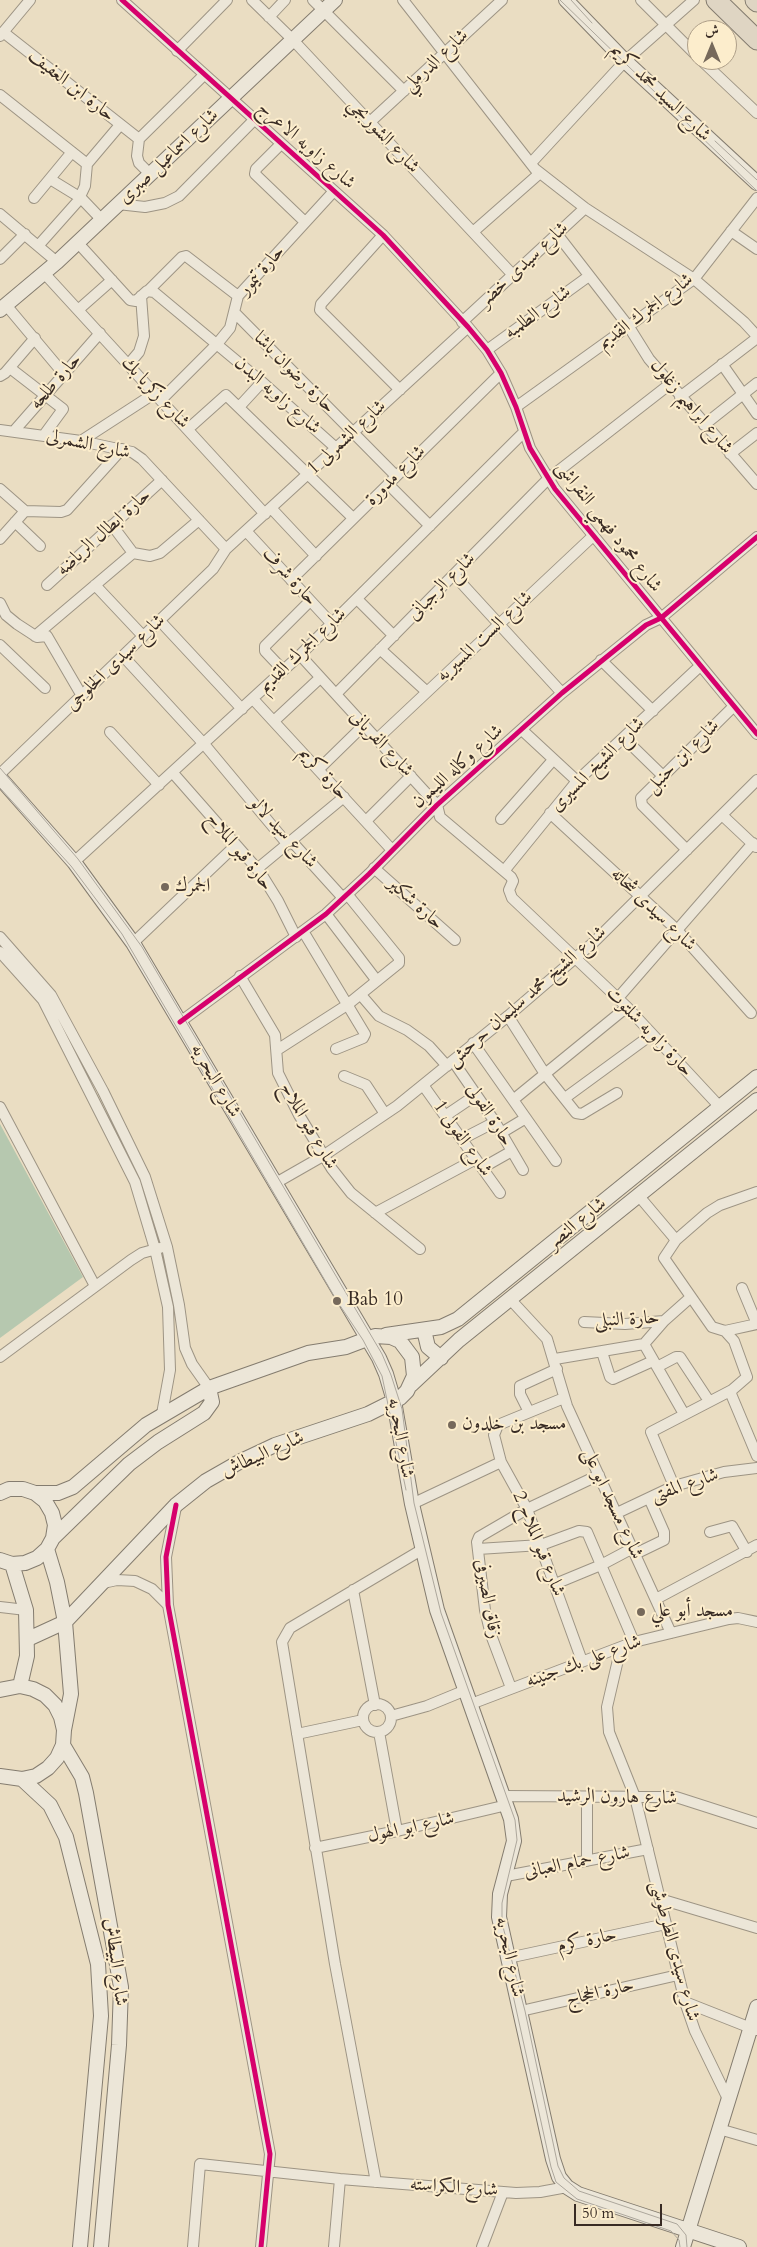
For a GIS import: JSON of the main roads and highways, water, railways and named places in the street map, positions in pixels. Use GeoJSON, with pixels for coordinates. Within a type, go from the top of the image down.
{"type":"FeatureCollection","features":[{"type":"Feature","properties":{"kind":"highway"},"geometry":{"type":"LineString","coordinates":[[716,0],[757,40]]}},
{"type":"Feature","properties":{"kind":"main road","name":"شارع اسماعيل صبرى"},"geometry":{"type":"LineString","coordinates":[[3,308],[78,243],[334,0]]}},
{"type":"Feature","properties":{"kind":"main road","name":"شارع السيد محمد كريم"},"geometry":{"type":"LineString","coordinates":[[566,0],[624,61],[757,183]]}},
{"type":"Feature","properties":{"kind":"main road","name":"شارع البحريه"},"geometry":{"type":"LineString","coordinates":[[0,776],[74,862],[133,943],[274,1184],[368,1339],[386,1374],[394,1400],[412,1504],[441,1621],[505,1801],[514,1841],[498,1909],[554,2163],[559,2177],[567,2187],[578,2194],[688,2231]]}},
{"type":"Feature","properties":{"kind":"main road","name":"شارع النصر"},"geometry":{"type":"LineString","coordinates":[[368,1339],[449,1325],[458,1319],[757,1077]]}},
{"type":"Feature","properties":{"kind":"main road","name":"شارع النصر"},"geometry":{"type":"LineString","coordinates":[[411,1386],[459,1340],[757,1100]]}},
{"type":"Feature","properties":{"kind":"main road"},"geometry":{"type":"LineString","coordinates":[[424,1330],[428,1347],[441,1358]]}},
{"type":"Feature","properties":{"kind":"main road"},"geometry":{"type":"LineString","coordinates":[[0,1493],[9,1489],[23,1489],[35,1493],[58,1493],[72,1487],[131,1437],[162,1414],[209,1388],[308,1353],[368,1339],[400,1341],[412,1357],[415,1366],[411,1386]]}},
{"type":"Feature","properties":{"kind":"main road","name":"شارع البيطاش"},"geometry":{"type":"LineString","coordinates":[[64,1622],[176,1505],[206,1481],[241,1461],[275,1445],[368,1414],[394,1400],[411,1386]]}},
{"type":"Feature","properties":{"kind":"main road"},"geometry":{"type":"LineString","coordinates":[[20,1686],[26,1664],[28,1639],[26,1610],[6,1562],[31,1560],[50,1544],[129,1464],[158,1442],[204,1412],[212,1402],[209,1388]]}},
{"type":"Feature","properties":{"kind":"main road"},"geometry":{"type":"LineString","coordinates":[[0,1776],[22,1779],[36,1776],[48,1768],[57,1758],[63,1745],[70,1694],[64,1622],[50,1544],[55,1525],[52,1512],[45,1501],[35,1493]]}},
{"type":"Feature","properties":{"kind":"main road"},"geometry":{"type":"LineString","coordinates":[[28,1639],[64,1622]]}},
{"type":"Feature","properties":{"kind":"main road"},"geometry":{"type":"LineString","coordinates":[[0,1690],[20,1686],[33,1689],[45,1695],[55,1705],[61,1717],[64,1730]]}},
{"type":"Feature","properties":{"kind":"main road","name":"شارع البيطاش"},"geometry":{"type":"LineString","coordinates":[[63,1745],[82,1777],[86,1793],[121,1988],[119,2045],[100,2247]]}},
{"type":"Feature","properties":{"kind":"main road","name":"شارع البيطاش"},"geometry":{"type":"LineString","coordinates":[[22,1779],[50,1805],[66,1837],[98,1964],[100,2016],[80,2247]]}},
{"type":"Feature","properties":{"kind":"main road"},"geometry":{"type":"LineString","coordinates":[[683,2247],[728,2100],[754,2029],[757,2007]]}},
{"type":"Feature","properties":{"kind":"main road"},"geometry":{"type":"LineString","coordinates":[[688,2231],[739,2247]]}},
{"type":"Feature","properties":{"kind":"tram line"},"geometry":{"type":"LineString","coordinates":[[560,0],[757,191]]}},
{"type":"Feature","properties":{"kind":"tram line"},"geometry":{"type":"LineString","coordinates":[[571,0],[592,23]]}},
{"type":"Feature","properties":{"kind":"tram line"},"geometry":{"type":"LineString","coordinates":[[715,141],[757,180]]}},
{"type":"Feature","properties":{"kind":"tram line"},"geometry":{"type":"LineString","coordinates":[[0,768],[78,859],[142,947],[382,1354],[402,1409],[414,1503],[441,1613],[515,1820],[517,1840],[502,1903],[502,1923],[525,2011],[558,2166],[564,2178],[579,2191],[677,2224],[686,2235],[687,2247]]}},
{"type":"Feature","properties":{"kind":"tram line"},"geometry":{"type":"LineString","coordinates":[[0,788],[71,866],[122,934],[337,1301],[363,1340],[382,1376],[406,1490]]}},
{"type":"Feature","properties":{"kind":"tram line"},"geometry":{"type":"LineString","coordinates":[[513,1995],[551,2167],[556,2182],[577,2199],[671,2231],[679,2240],[680,2247]]}},
{"type":"Feature","properties":{"kind":"place","name":"الجمرك"},"geometry":{"type":"Point","coordinates":[165,887]}},
{"type":"Feature","properties":{"kind":"place","name":"Bab 10"},"geometry":{"type":"Point","coordinates":[337,1301]}},
{"type":"Feature","properties":{"kind":"place","name":"مسجد بن خلدون"},"geometry":{"type":"Point","coordinates":[452,1425]}},
{"type":"Feature","properties":{"kind":"place","name":"مسجد أبو علي"},"geometry":{"type":"Point","coordinates":[641,1612]}}]}
